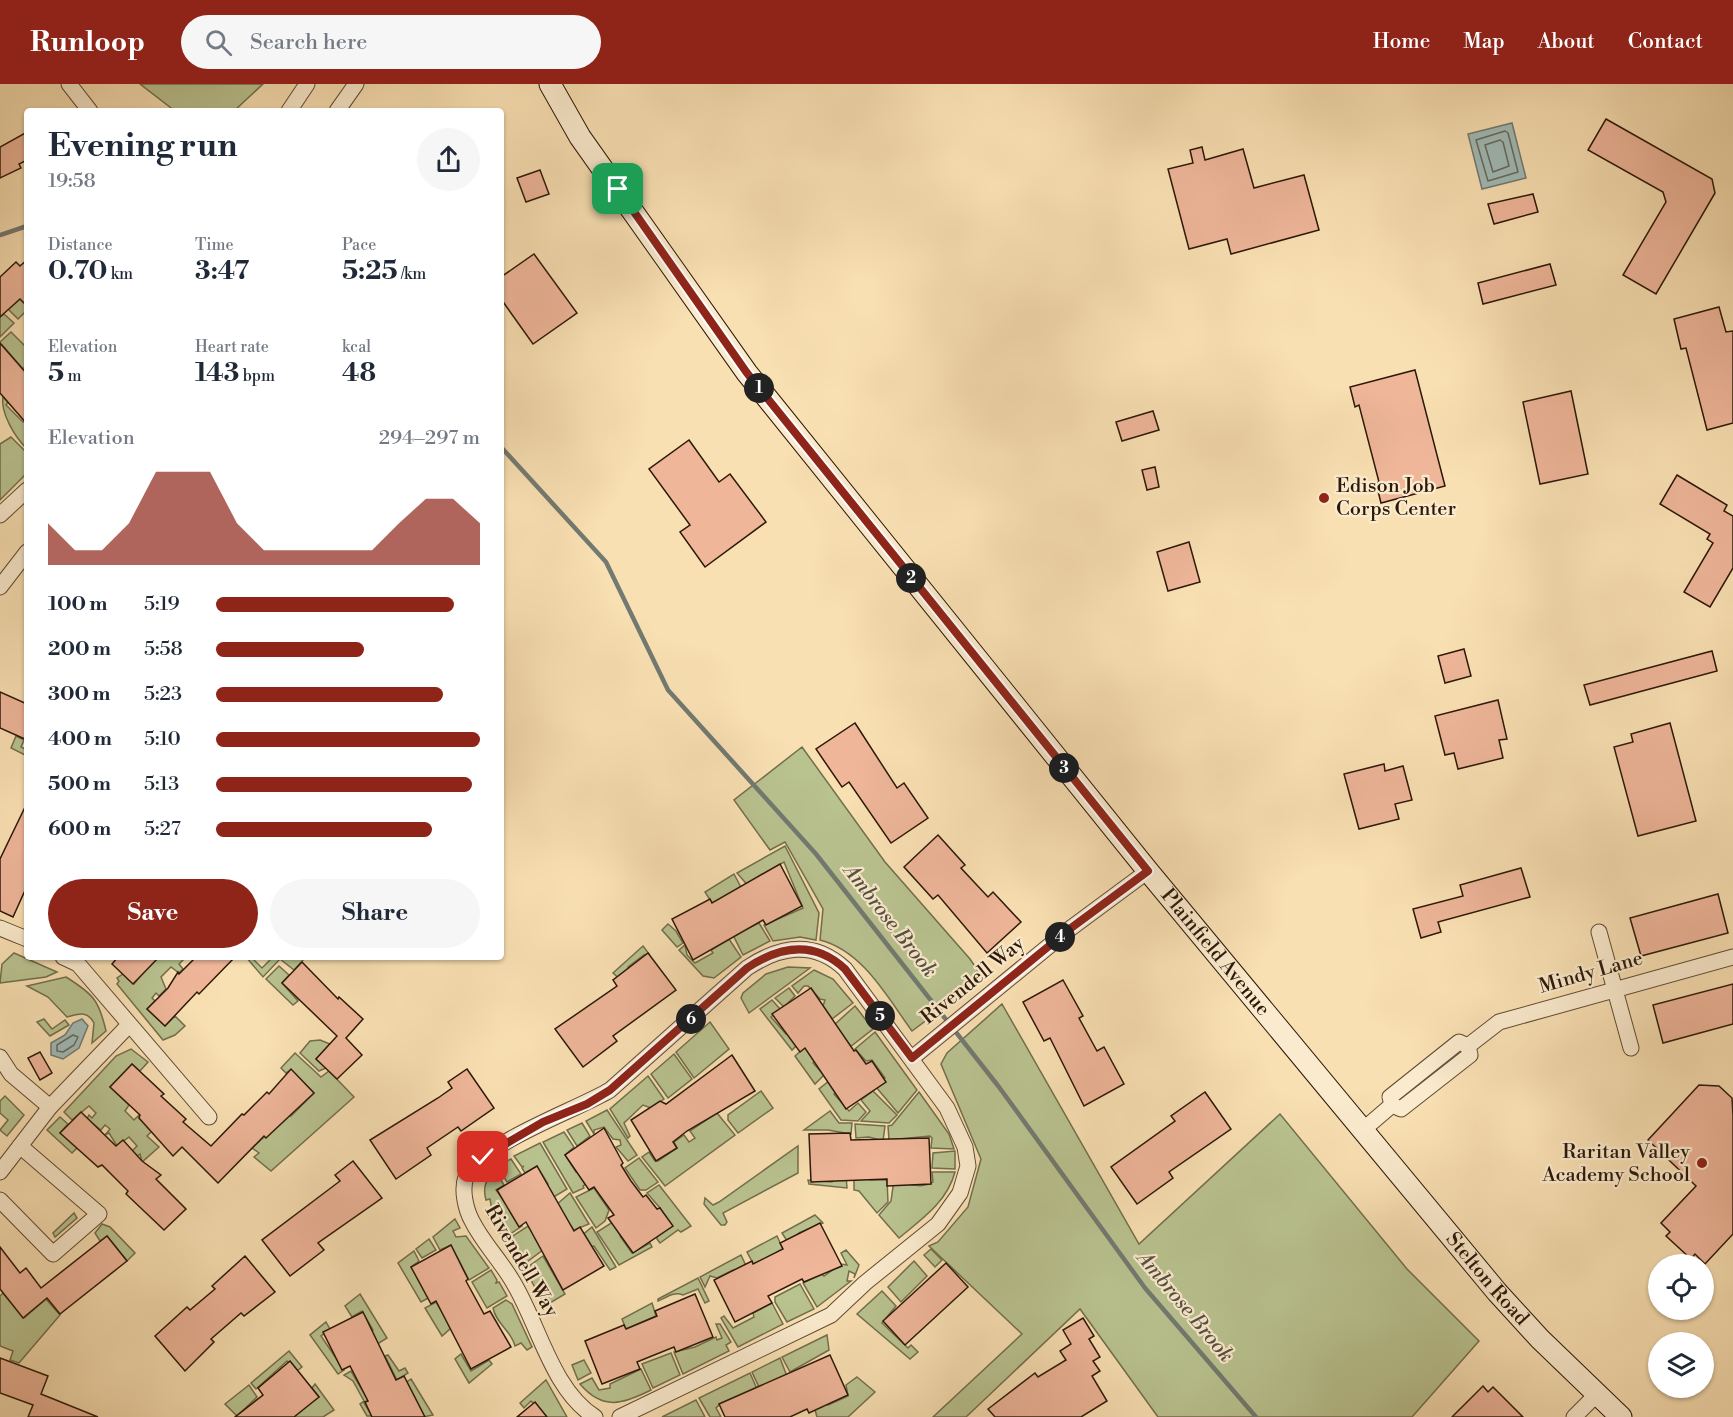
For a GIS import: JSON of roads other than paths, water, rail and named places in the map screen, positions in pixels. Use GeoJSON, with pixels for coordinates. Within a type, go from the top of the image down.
{"type":"FeatureCollection","features":[{"type":"Feature","properties":{"kind":"main road","name":"Plainfield Avenue"},"geometry":{"type":"LineString","coordinates":[[550,84],[580,137],[747,373],[1148,871],[1364,1129]]}},
{"type":"Feature","properties":{"kind":"main road","name":"Stelton Road"},"geometry":{"type":"LineString","coordinates":[[1364,1129],[1497,1292],[1621,1417]]}},
{"type":"Feature","properties":{"kind":"street"},"geometry":{"type":"LineString","coordinates":[[69,84],[88,108]]}},
{"type":"Feature","properties":{"kind":"street"},"geometry":{"type":"LineString","coordinates":[[291,108],[307,84]]}},
{"type":"Feature","properties":{"kind":"street"},"geometry":{"type":"LineString","coordinates":[[339,108],[356,84]]}},
{"type":"Feature","properties":{"kind":"street"},"geometry":{"type":"LineString","coordinates":[[0,516],[24,493]]}},
{"type":"Feature","properties":{"kind":"street"},"geometry":{"type":"LineString","coordinates":[[0,587],[24,556]]}},
{"type":"Feature","properties":{"kind":"street","name":"Rivendell Way"},"geometry":{"type":"LineString","coordinates":[[912,1058],[1071,928],[1148,871]]}},
{"type":"Feature","properties":{"kind":"street"},"geometry":{"type":"LineString","coordinates":[[0,928],[24,938]]}},
{"type":"Feature","properties":{"kind":"street"},"geometry":{"type":"LineString","coordinates":[[1599,932],[1631,1048]]}},
{"type":"Feature","properties":{"kind":"street","name":"Rivendell Way"},"geometry":{"type":"LineString","coordinates":[[595,1417],[578,1407],[565,1389],[513,1282],[471,1221],[464,1202],[466,1178],[483,1157],[543,1122],[587,1104],[610,1090],[747,968],[767,955],[811,949],[832,956],[845,969],[947,1108],[965,1147],[968,1166],[960,1193],[939,1224],[865,1283],[831,1315],[620,1417]]}},
{"type":"Feature","properties":{"kind":"street","name":"Mindy Lane"},"geometry":{"type":"LineString","coordinates":[[1364,1129],[1392,1105],[1401,1109],[1470,1055],[1468,1046],[1499,1022],[1615,987],[1733,957]]}},
{"type":"Feature","properties":{"kind":"street"},"geometry":{"type":"LineString","coordinates":[[69,960],[78,964],[128,1026],[209,1117]]}},
{"type":"Feature","properties":{"kind":"street"},"geometry":{"type":"LineString","coordinates":[[0,1172],[50,1107],[128,1026]]}},
{"type":"Feature","properties":{"kind":"street"},"geometry":{"type":"LineString","coordinates":[[0,1057],[11,1074],[50,1107]]}},
{"type":"Feature","properties":{"kind":"street"},"geometry":{"type":"LineString","coordinates":[[0,1200],[53,1254],[99,1214],[20,1146]]}},
{"type":"Feature","properties":{"kind":"street"},"geometry":{"type":"LineString","coordinates":[[1574,1417],[1597,1394]]}},
{"type":"Feature","properties":{"kind":"water"},"geometry":{"type":"Polygon","coordinates":[[[1512,123],[1526,178],[1482,189],[1468,134],[1512,123]]]}},
{"type":"Feature","properties":{"kind":"water"},"geometry":{"type":"Polygon","coordinates":[[[82,1019],[88,1026],[79,1048],[63,1059],[51,1055],[51,1043],[65,1035],[73,1023],[82,1019]]]}},
{"type":"Feature","properties":{"kind":"waterway","name":"Ambrose Brook"},"geometry":{"type":"LineString","coordinates":[[0,235],[24,227]]}},
{"type":"Feature","properties":{"kind":"waterway","name":"Ambrose Brook"},"geometry":{"type":"LineString","coordinates":[[504,450],[606,562],[668,690],[816,854],[999,1087],[1145,1288],[1256,1417]]}},
{"type":"Feature","properties":{"kind":"place","name":"Edison Job Corps Center"},"geometry":{"type":"Point","coordinates":[1324,498]}},
{"type":"Feature","properties":{"kind":"place","name":"Raritan Valley Academy School"},"geometry":{"type":"Point","coordinates":[1702,1163]}}]}
